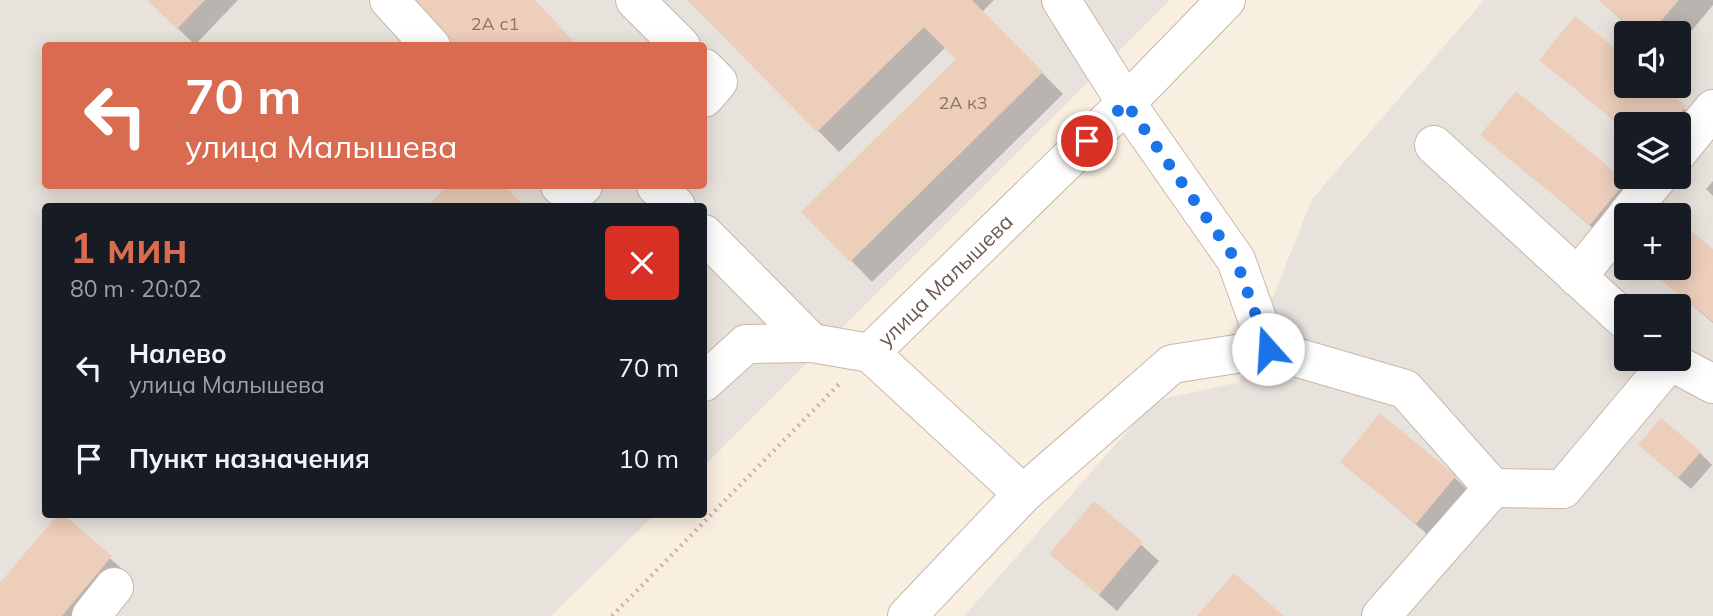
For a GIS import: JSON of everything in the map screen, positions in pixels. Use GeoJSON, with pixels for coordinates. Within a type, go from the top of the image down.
{"type":"FeatureCollection","features":[{"type":"Feature","properties":{"kind":"lane"},"geometry":{"type":"LineString","coordinates":[[389,0],[427,42]]}},
{"type":"Feature","properties":{"kind":"lane"},"geometry":{"type":"LineString","coordinates":[[635,0],[677,42]]}},
{"type":"Feature","properties":{"kind":"lane"},"geometry":{"type":"LineString","coordinates":[[1062,0],[1126,103],[1236,260],[1268,349]]}},
{"type":"Feature","properties":{"kind":"lane","name":"улица Малышева"},"geometry":{"type":"LineString","coordinates":[[1023,494],[870,353],[1126,103],[1226,0]]}},
{"type":"Feature","properties":{"kind":"lane"},"geometry":{"type":"LineString","coordinates":[[707,71],[718,82],[707,95]]}},
{"type":"Feature","properties":{"kind":"lane"},"geometry":{"type":"LineString","coordinates":[[1691,136],[1713,109]]}},
{"type":"Feature","properties":{"kind":"lane"},"geometry":{"type":"LineString","coordinates":[[1434,145],[1614,310]]}},
{"type":"Feature","properties":{"kind":"lane"},"geometry":{"type":"LineString","coordinates":[[659,189],[673,203]]}},
{"type":"Feature","properties":{"kind":"lane"},"geometry":{"type":"LineString","coordinates":[[1637,203],[1648,189]]}},
{"type":"Feature","properties":{"kind":"lane"},"geometry":{"type":"LineString","coordinates":[[1577,277],[1614,231]]}},
{"type":"Feature","properties":{"kind":"lane"},"geometry":{"type":"LineString","coordinates":[[707,237],[812,343]]}},
{"type":"Feature","properties":{"kind":"lane"},"geometry":{"type":"LineString","coordinates":[[707,379],[746,344],[812,343],[870,353]]}},
{"type":"Feature","properties":{"kind":"lane"},"geometry":{"type":"LineString","coordinates":[[907,616],[1023,494],[1172,364],[1268,349],[1405,389],[1493,488],[1563,489],[1660,371]]}},
{"type":"Feature","properties":{"kind":"lane"},"geometry":{"type":"LineString","coordinates":[[1689,371],[1713,384]]}},
{"type":"Feature","properties":{"kind":"lane"},"geometry":{"type":"LineString","coordinates":[[1381,616],[1493,488]]}},
{"type":"Feature","properties":{"kind":"path"},"geometry":{"type":"LineString","coordinates":[[611,616],[870,353]]}},
{"type":"Feature","properties":{"kind":"shaded area"},"geometry":{"type":"Polygon","coordinates":[[[0,0],[1170,0],[707,463],[707,203],[42,203],[42,518],[651,518],[551,616],[0,616],[0,0]]]}},
{"type":"Feature","properties":{"kind":"shaded area"},"geometry":{"type":"Polygon","coordinates":[[[1484,0],[1713,0],[1713,616],[964,616],[1154,401],[1239,382],[1312,199],[1484,0]]]}},
{"type":"Feature","properties":{"kind":"building"},"geometry":{"type":"Polygon","coordinates":[[[147,0],[205,0],[177,29],[147,0]]]}},
{"type":"Feature","properties":{"kind":"building"},"geometry":{"type":"Polygon","coordinates":[[[413,0],[535,0],[574,42],[451,42],[413,0]]]}},
{"type":"Feature","properties":{"kind":"building"},"geometry":{"type":"Polygon","coordinates":[[[687,0],[972,0],[1043,72],[850,262],[801,212],[956,59],[924,27],[817,132],[687,0]]]}},
{"type":"Feature","properties":{"kind":"building"},"geometry":{"type":"Polygon","coordinates":[[[1598,0],[1679,0],[1661,21],[1623,21],[1598,0]]]}},
{"type":"Feature","properties":{"kind":"building"},"geometry":{"type":"Polygon","coordinates":[[[1575,16],[1614,47],[1614,98],[1676,98],[1686,106],[1681,112],[1614,112],[1614,120],[1539,60],[1575,16]]]}},
{"type":"Feature","properties":{"kind":"building"},"geometry":{"type":"Polygon","coordinates":[[[1516,91],[1614,171],[1614,189],[1619,189],[1590,225],[1480,135],[1516,91]]]}},
{"type":"Feature","properties":{"kind":"building"},"geometry":{"type":"Polygon","coordinates":[[[445,189],[508,189],[521,203],[430,203],[445,189]]]}},
{"type":"Feature","properties":{"kind":"building"},"geometry":{"type":"Polygon","coordinates":[[[1691,231],[1713,249],[1713,322],[1691,304],[1691,294],[1678,294],[1661,280],[1691,280],[1691,231]]]}},
{"type":"Feature","properties":{"kind":"building"},"geometry":{"type":"Polygon","coordinates":[[[1380,413],[1456,476],[1416,524],[1340,462],[1380,413]]]}},
{"type":"Feature","properties":{"kind":"building"},"geometry":{"type":"Polygon","coordinates":[[[1661,418],[1701,452],[1678,478],[1638,445],[1661,418]]]}},
{"type":"Feature","properties":{"kind":"building"},"geometry":{"type":"Polygon","coordinates":[[[1094,501],[1143,542],[1099,595],[1049,554],[1094,501]]]}},
{"type":"Feature","properties":{"kind":"building"},"geometry":{"type":"Polygon","coordinates":[[[55,518],[68,518],[112,556],[62,616],[0,616],[0,583],[55,518]]]}},
{"type":"Feature","properties":{"kind":"building"},"geometry":{"type":"Polygon","coordinates":[[[1234,573],[1284,616],[1197,616],[1234,573]]]}},
{"type":"Feature","properties":{"kind":"route"},"geometry":{"type":"LineString","coordinates":[[1087,141],[1126,103],[1236,260],[1268,349]]}}]}
